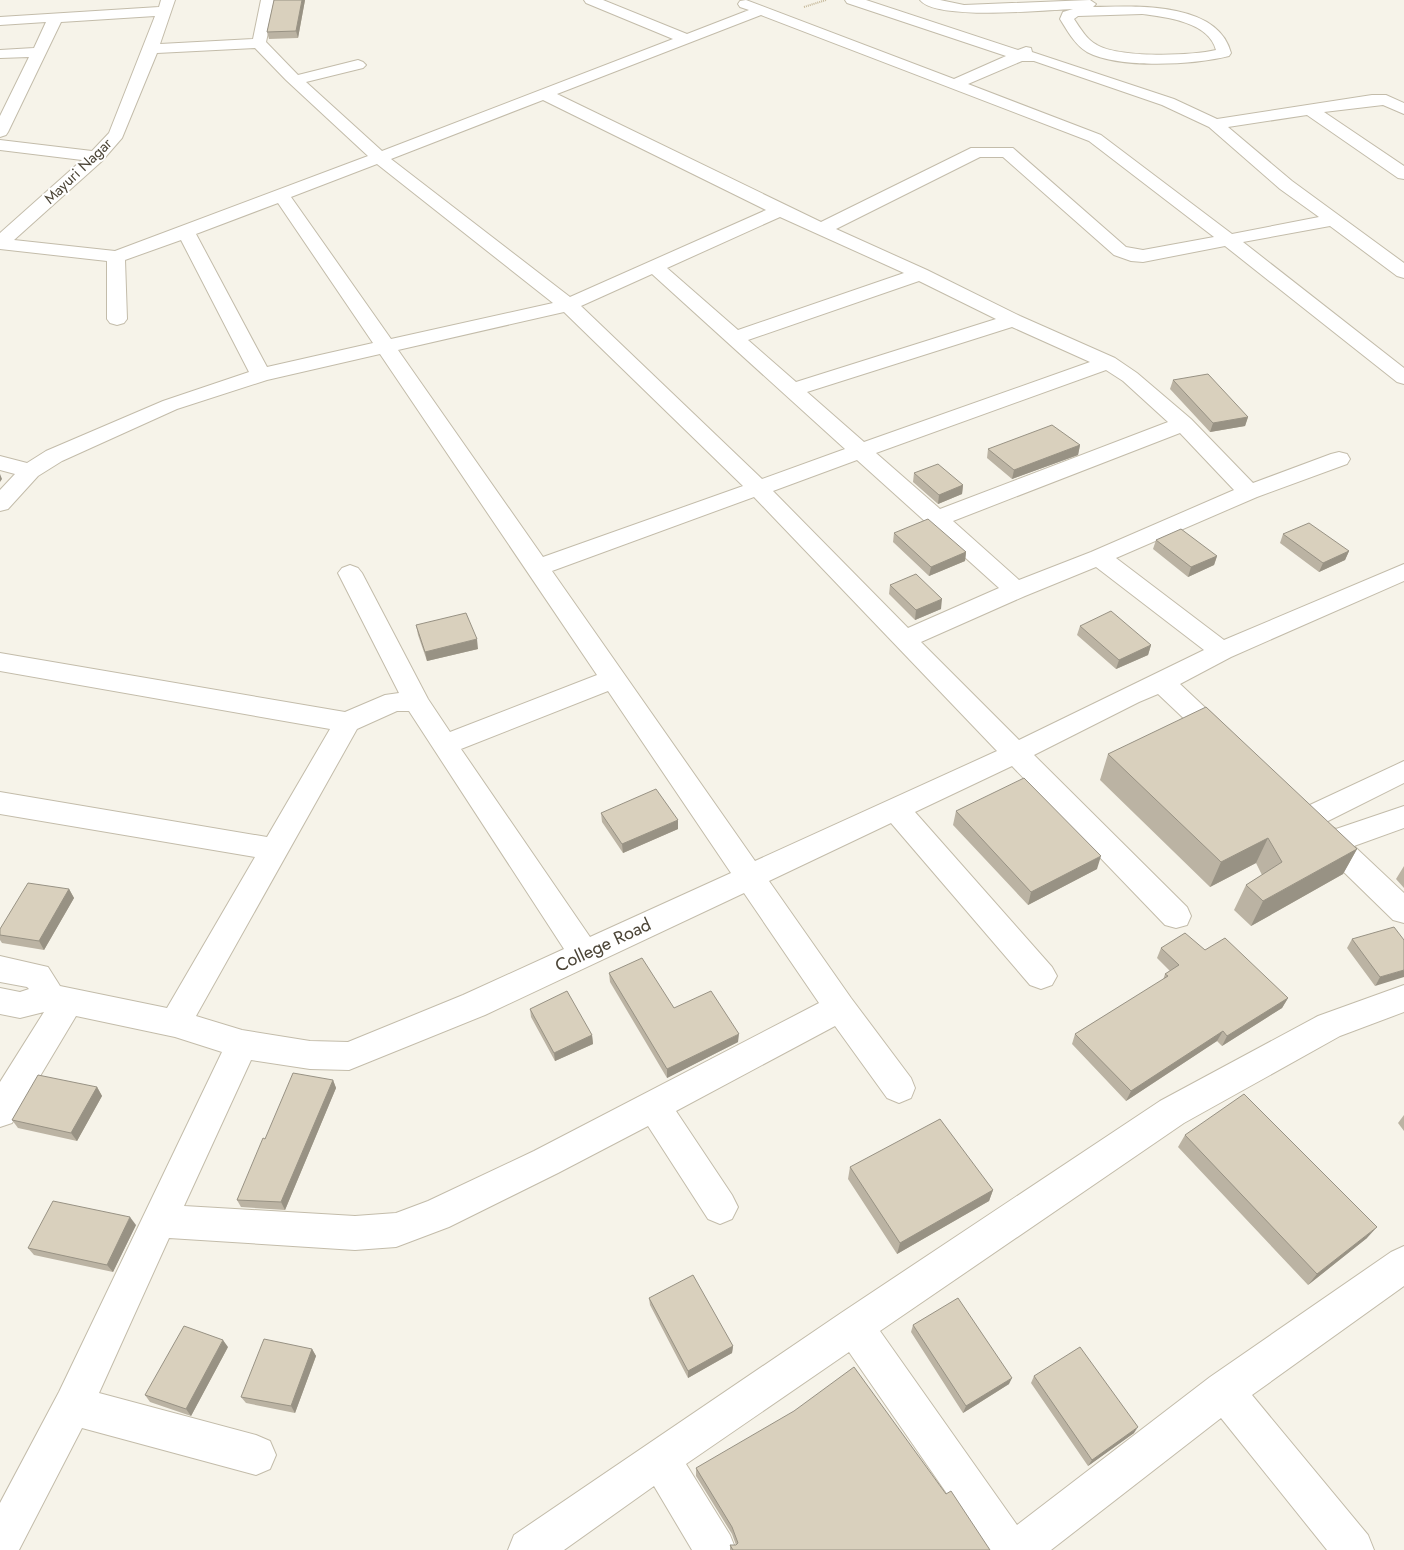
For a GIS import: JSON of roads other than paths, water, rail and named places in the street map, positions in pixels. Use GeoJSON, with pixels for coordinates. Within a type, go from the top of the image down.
{"type":"FeatureCollection","features":[{"type":"Feature","properties":{"kind":"street"},"geometry":{"type":"LineString","coordinates":[[259,43],[268,0]]}},
{"type":"Feature","properties":{"kind":"street"},"geometry":{"type":"LineString","coordinates":[[591,0],[686,39]]}},
{"type":"Feature","properties":{"kind":"street"},"geometry":{"type":"LineString","coordinates":[[734,0],[1095,138],[1229,240],[1404,378]]}},
{"type":"Feature","properties":{"kind":"street"},"geometry":{"type":"LineString","coordinates":[[852,0],[1028,55],[1168,102],[1215,124],[1286,184],[1404,272]]}},
{"type":"Feature","properties":{"kind":"street"},"geometry":{"type":"LineString","coordinates":[[880,0],[1028,55]]}},
{"type":"Feature","properties":{"kind":"street"},"geometry":{"type":"LineString","coordinates":[[927,0],[944,6],[964,9],[1119,3],[1121,0],[1142,10]]}},
{"type":"Feature","properties":{"kind":"street"},"geometry":{"type":"LineString","coordinates":[[0,21],[166,6]]}},
{"type":"Feature","properties":{"kind":"street","name":"Mayuri Nagar"},"geometry":{"type":"LineString","coordinates":[[0,244],[96,157],[116,135],[151,49],[166,6]]}},
{"type":"Feature","properties":{"kind":"street"},"geometry":{"type":"LineString","coordinates":[[0,244],[116,257],[380,158],[762,10]]}},
{"type":"Feature","properties":{"kind":"street"},"geometry":{"type":"LineString","coordinates":[[1142,10],[1185,19],[1208,27],[1224,49],[1224,53],[1160,58],[1123,57],[1092,49],[1081,39],[1067,19],[1068,16],[1077,12],[1142,10]]}},
{"type":"Feature","properties":{"kind":"street"},"geometry":{"type":"LineString","coordinates":[[0,132],[56,17]]}},
{"type":"Feature","properties":{"kind":"street"},"geometry":{"type":"LineString","coordinates":[[151,49],[259,43],[295,80],[380,158],[568,305],[758,488],[904,640],[1176,916]]}},
{"type":"Feature","properties":{"kind":"street"},"geometry":{"type":"LineString","coordinates":[[0,54],[39,52]]}},
{"type":"Feature","properties":{"kind":"street"},"geometry":{"type":"LineString","coordinates":[[954,84],[1028,55]]}},
{"type":"Feature","properties":{"kind":"street"},"geometry":{"type":"LineString","coordinates":[[1087,75],[1100,65],[1123,57]]}},
{"type":"Feature","properties":{"kind":"street"},"geometry":{"type":"LineString","coordinates":[[295,80],[358,65]]}},
{"type":"Feature","properties":{"kind":"street"},"geometry":{"type":"LineString","coordinates":[[544,94],[780,210],[920,274],[1013,320],[1108,362],[1130,377],[1184,424],[1249,492]]}},
{"type":"Feature","properties":{"kind":"street"},"geometry":{"type":"LineString","coordinates":[[1215,124],[1380,100],[1395,103],[1404,108]]}},
{"type":"Feature","properties":{"kind":"street"},"geometry":{"type":"LineString","coordinates":[[1311,110],[1404,174]]}},
{"type":"Feature","properties":{"kind":"street"},"geometry":{"type":"LineString","coordinates":[[0,145],[96,157]]}},
{"type":"Feature","properties":{"kind":"street"},"geometry":{"type":"LineString","coordinates":[[821,229],[977,152],[1007,152],[1120,250],[1131,255],[1143,256],[1334,220]]}},
{"type":"Feature","properties":{"kind":"street"},"geometry":{"type":"LineString","coordinates":[[281,195],[840,1008],[899,1088]]}},
{"type":"Feature","properties":{"kind":"street"},"geometry":{"type":"LineString","coordinates":[[0,504],[30,471],[54,456],[170,404],[261,375],[568,305],[780,210]]}},
{"type":"Feature","properties":{"kind":"street"},"geometry":{"type":"LineString","coordinates":[[186,232],[261,375]]}},
{"type":"Feature","properties":{"kind":"street"},"geometry":{"type":"LineString","coordinates":[[116,257],[117,319]]}},
{"type":"Feature","properties":{"kind":"street"},"geometry":{"type":"LineString","coordinates":[[655,267],[862,450],[1016,590]]}},
{"type":"Feature","properties":{"kind":"street"},"geometry":{"type":"LineString","coordinates":[[735,338],[920,274]]}},
{"type":"Feature","properties":{"kind":"street"},"geometry":{"type":"LineString","coordinates":[[794,390],[1013,320]]}},
{"type":"Feature","properties":{"kind":"street"},"geometry":{"type":"LineString","coordinates":[[537,568],[1108,362]]}},
{"type":"Feature","properties":{"kind":"street"},"geometry":{"type":"LineString","coordinates":[[938,518],[1184,424]]}},
{"type":"Feature","properties":{"kind":"street"},"geometry":{"type":"LineString","coordinates":[[904,640],[1016,590],[1099,557],[1249,492],[1339,459]]}},
{"type":"Feature","properties":{"kind":"street"},"geometry":{"type":"LineString","coordinates":[[0,464],[30,471]]}},
{"type":"Feature","properties":{"kind":"street"},"geometry":{"type":"LineString","coordinates":[[1099,557],[1222,652]]}},
{"type":"Feature","properties":{"kind":"street","name":"College Road"},"geometry":{"type":"LineString","coordinates":[[59,999],[175,1023],[242,1044],[310,1055],[349,1056],[474,1005],[1016,753],[1130,695],[1162,682],[1222,652],[1404,572]]}},
{"type":"Feature","properties":{"kind":"street"},"geometry":{"type":"LineString","coordinates":[[350,573],[416,702],[584,954]]}},
{"type":"Feature","properties":{"kind":"street"},"geometry":{"type":"LineString","coordinates":[[0,662],[346,722],[394,702],[416,702]]}},
{"type":"Feature","properties":{"kind":"street"},"geometry":{"type":"LineString","coordinates":[[444,745],[614,679]]}},
{"type":"Feature","properties":{"kind":"street"},"geometry":{"type":"LineString","coordinates":[[1162,682],[1242,758]]}},
{"type":"Feature","properties":{"kind":"street"},"geometry":{"type":"LineString","coordinates":[[175,1023],[272,849],[346,722]]}},
{"type":"Feature","properties":{"kind":"street"},"geometry":{"type":"LineString","coordinates":[[1307,819],[1404,771]]}},
{"type":"Feature","properties":{"kind":"street"},"geometry":{"type":"LineString","coordinates":[[1285,799],[1404,911]]}},
{"type":"Feature","properties":{"kind":"street"},"geometry":{"type":"LineString","coordinates":[[0,802],[272,849]]}},
{"type":"Feature","properties":{"kind":"street"},"geometry":{"type":"LineString","coordinates":[[895,809],[1041,976]]}},
{"type":"Feature","properties":{"kind":"street"},"geometry":{"type":"LineString","coordinates":[[1332,842],[1404,817]]}},
{"type":"Feature","properties":{"kind":"street"},"geometry":{"type":"LineString","coordinates":[[0,968],[38,976],[59,999]]}},
{"type":"Feature","properties":{"kind":"street"},"geometry":{"type":"LineString","coordinates":[[529,1550],[660,1458],[1172,1112],[1329,1026],[1404,998]]}},
{"type":"Feature","properties":{"kind":"street"},"geometry":{"type":"LineString","coordinates":[[0,1001],[20,1005],[59,999]]}},
{"type":"Feature","properties":{"kind":"street"},"geometry":{"type":"LineString","coordinates":[[0,1112],[59,999]]}},
{"type":"Feature","properties":{"kind":"street"},"geometry":{"type":"LineString","coordinates":[[160,1221],[355,1233],[396,1230],[437,1215],[546,1162],[840,1008]]}},
{"type":"Feature","properties":{"kind":"street"},"geometry":{"type":"LineString","coordinates":[[0,1544],[73,1406],[242,1044]]}},
{"type":"Feature","properties":{"kind":"street"},"geometry":{"type":"LineString","coordinates":[[654,1106],[720,1207]]}},
{"type":"Feature","properties":{"kind":"street"},"geometry":{"type":"LineString","coordinates":[[1018,1550],[1224,1391],[1404,1264]]}},
{"type":"Feature","properties":{"kind":"street"},"geometry":{"type":"LineString","coordinates":[[854,1326],[1010,1550]]}},
{"type":"Feature","properties":{"kind":"street"},"geometry":{"type":"LineString","coordinates":[[1224,1391],[1353,1550]]}},
{"type":"Feature","properties":{"kind":"street"},"geometry":{"type":"LineString","coordinates":[[73,1406],[256,1454]]}},
{"type":"Feature","properties":{"kind":"street"},"geometry":{"type":"LineString","coordinates":[[660,1458],[715,1550]]}}]}
